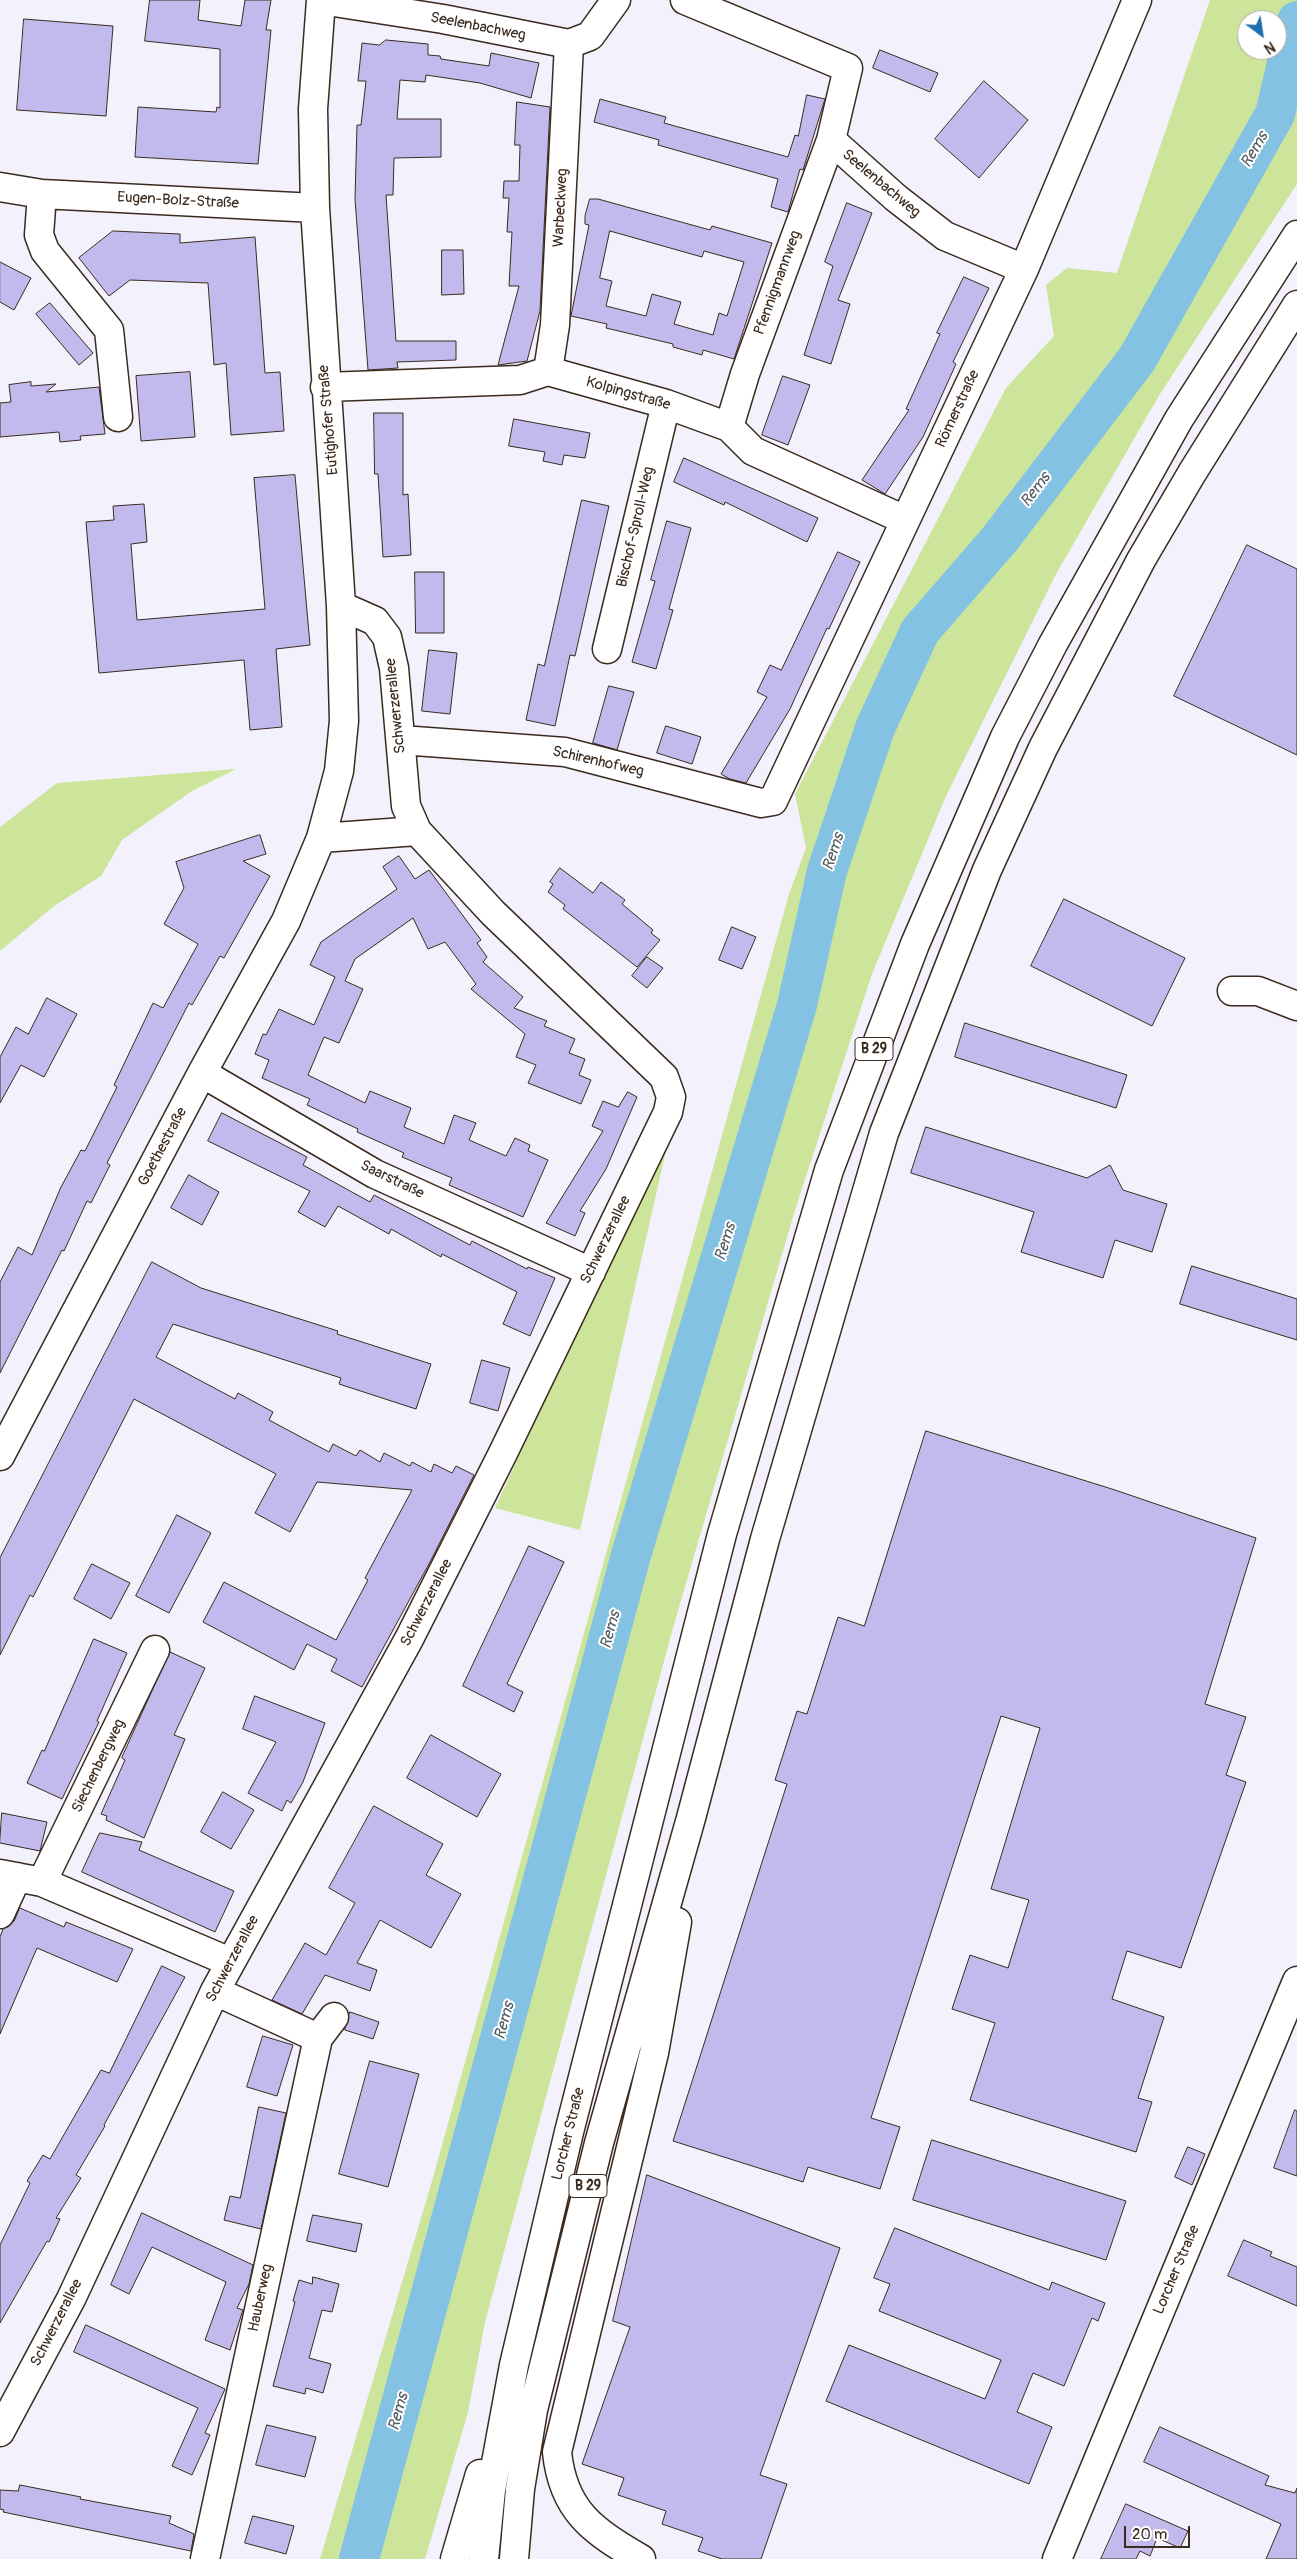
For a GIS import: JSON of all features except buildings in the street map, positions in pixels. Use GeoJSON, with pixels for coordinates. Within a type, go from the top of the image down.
{"type":"FeatureCollection","features":[{"type":"Feature","properties":{"kind":"main road","name":"Seelenbachweg"},"geometry":{"type":"LineString","coordinates":[[321,0],[443,19],[569,44]]}},
{"type":"Feature","properties":{"kind":"main road","name":"Eutighofer Straße"},"geometry":{"type":"LineString","coordinates":[[321,0],[313,110],[315,208],[325,387],[333,464],[341,606],[344,721],[339,771],[321,838]]}},
{"type":"Feature","properties":{"kind":"main road"},"geometry":{"type":"LineString","coordinates":[[569,44],[590,36],[616,0]]}},
{"type":"Feature","properties":{"kind":"main road","name":"Seelenbachweg"},"geometry":{"type":"LineString","coordinates":[[684,0],[848,68],[831,140],[896,198],[945,236],[1024,269]]}},
{"type":"Feature","properties":{"kind":"main road","name":"Römerstraße"},"geometry":{"type":"LineString","coordinates":[[761,803],[773,801],[780,790],[1024,269],[1137,0]]}},
{"type":"Feature","properties":{"kind":"main road","name":"Warbeckweg"},"geometry":{"type":"LineString","coordinates":[[548,371],[555,325],[569,44]]}},
{"type":"Feature","properties":{"kind":"main road","name":"Pfennigmannweg"},"geometry":{"type":"LineString","coordinates":[[729,427],[745,374],[831,140]]}},
{"type":"Feature","properties":{"kind":"main road","name":"Eugen-Bolz-Straße"},"geometry":{"type":"LineString","coordinates":[[0,187],[42,194],[315,208]]}},
{"type":"Feature","properties":{"kind":"main road"},"geometry":{"type":"LineString","coordinates":[[42,194],[39,235],[45,251],[109,330],[118,417]]}},
{"type":"Feature","properties":{"kind":"main road","name":"Lorcher Straße"},"geometry":{"type":"LineString","coordinates":[[514,2364],[569,2132],[722,1534],[829,1170],[892,999],[956,844],[1005,737],[1053,644],[1179,419],[1297,234]]}},
{"type":"Feature","properties":{"kind":"main road","name":"B 29"},"geometry":{"type":"LineString","coordinates":[[514,2559],[520,2489],[533,2410],[599,2143],[691,1818],[765,1539],[884,1134],[983,879],[1042,748],[1137,569],[1192,473],[1297,305]]}},
{"type":"Feature","properties":{"kind":"main road"},"geometry":{"type":"LineString","coordinates":[[325,387],[520,380],[548,371]]}},
{"type":"Feature","properties":{"kind":"main road","name":"Kolpingstraße"},"geometry":{"type":"LineString","coordinates":[[548,371],[666,404],[729,427],[753,451],[906,520]]}},
{"type":"Feature","properties":{"kind":"main road","name":"Bischof-Sproll-Weg"},"geometry":{"type":"LineString","coordinates":[[607,649],[666,404]]}},
{"type":"Feature","properties":{"kind":"main road","name":"Schwerzerallee"},"geometry":{"type":"LineString","coordinates":[[0,2432],[71,2299],[215,1991],[409,1639],[503,1453],[668,1112],[671,1097],[664,1077],[493,914],[417,831],[406,806],[394,668],[387,637],[375,621],[341,606]]}},
{"type":"Feature","properties":{"kind":"main road","name":"Schirenhofweg"},"geometry":{"type":"LineString","coordinates":[[401,740],[565,752],[761,803]]}},
{"type":"Feature","properties":{"kind":"main road"},"geometry":{"type":"LineString","coordinates":[[321,838],[417,831]]}},
{"type":"Feature","properties":{"kind":"main road","name":"Goethestraße"},"geometry":{"type":"LineString","coordinates":[[0,1456],[202,1073],[286,921],[321,838]]}},
{"type":"Feature","properties":{"kind":"main road"},"geometry":{"type":"LineString","coordinates":[[1232,992],[1258,991],[1297,1006]]}},
{"type":"Feature","properties":{"kind":"main road","name":"Saarstraße"},"geometry":{"type":"LineString","coordinates":[[202,1073],[375,1174],[591,1272]]}},
{"type":"Feature","properties":{"kind":"main road","name":"Siechenbergweg"},"geometry":{"type":"LineString","coordinates":[[0,1914],[155,1650]]}},
{"type":"Feature","properties":{"kind":"main road"},"geometry":{"type":"LineString","coordinates":[[641,2559],[588,2525],[571,2501],[559,2476],[557,2452],[654,2053],[673,1947],[691,1818]]}},
{"type":"Feature","properties":{"kind":"main road"},"geometry":{"type":"LineString","coordinates":[[20,1877],[230,1962]]}},
{"type":"Feature","properties":{"kind":"main road","name":"Lorcher Straße"},"geometry":{"type":"LineString","coordinates":[[1057,2559],[1297,1981]]}},
{"type":"Feature","properties":{"kind":"main road","name":"Hauberweg"},"geometry":{"type":"LineString","coordinates":[[205,2559],[326,2028],[215,1991]]}},
{"type":"Feature","properties":{"kind":"main road"},"geometry":{"type":"LineString","coordinates":[[455,2559],[514,2364]]}},
{"type":"Feature","properties":{"kind":"main road","name":"B 29"},"geometry":{"type":"LineString","coordinates":[[484,2559],[490,2490],[514,2364]]}},
{"type":"Feature","properties":{"kind":"green space"},"geometry":{"type":"Polygon","coordinates":[[[1210,0],[1297,0],[1297,184],[1160,394],[1056,574],[946,796],[872,974],[795,1210],[673,1628],[485,2322],[468,2412],[425,2559],[320,2559],[432,2181],[789,894],[806,848],[795,794],[1006,388],[1054,336],[1046,285],[1067,268],[1117,273],[1210,0]]]}},
{"type":"Feature","properties":{"kind":"green space"},"geometry":{"type":"Polygon","coordinates":[[[236,769],[192,791],[122,840],[101,876],[54,906],[0,951],[0,827],[57,783],[236,769]]]}},
{"type":"Feature","properties":{"kind":"green space"},"geometry":{"type":"Polygon","coordinates":[[[672,1124],[580,1530],[495,1508],[672,1124]]]}},
{"type":"Feature","properties":{"kind":"waterway","name":"Rems"},"geometry":{"type":"LineString","coordinates":[[359,2559],[631,1555],[797,1005],[827,871],[875,728],[920,631],[999,540],[1137,359],[1275,114],[1297,21]]}}]}
